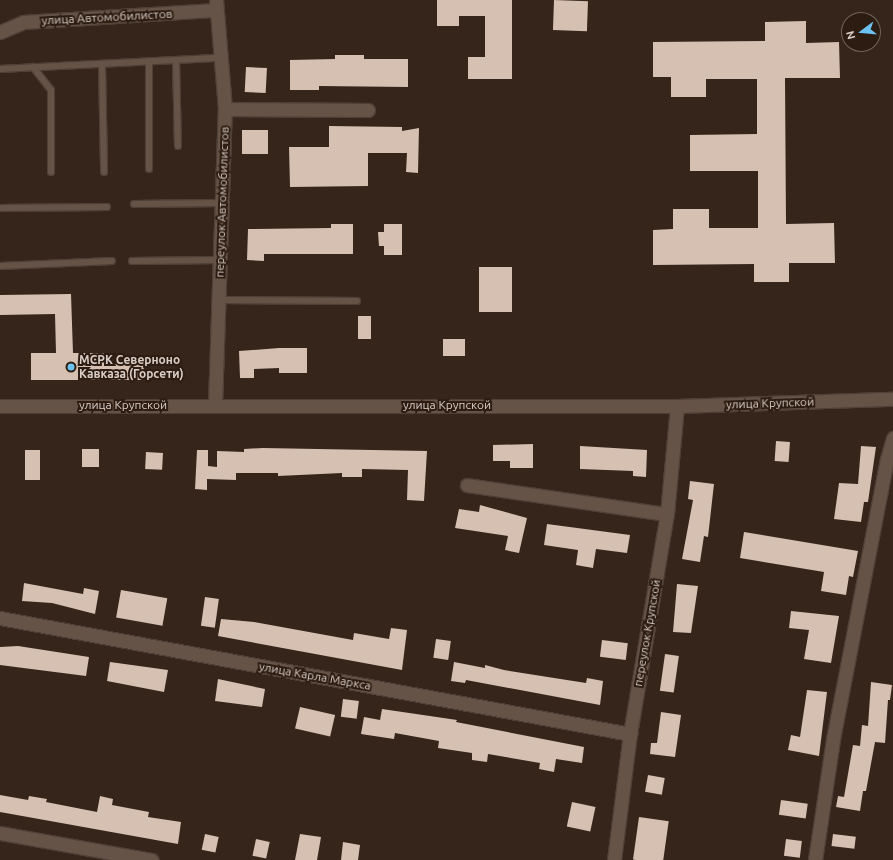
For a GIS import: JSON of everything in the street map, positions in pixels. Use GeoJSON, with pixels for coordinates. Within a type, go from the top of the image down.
{"type":"FeatureCollection","features":[{"type":"Feature","properties":{"kind":"street","name":"улица Автомобилистов"},"geometry":{"type":"LineString","coordinates":[[0,32],[23,22],[216,5]]}},
{"type":"Feature","properties":{"kind":"street","name":"переулок Автомобилистов"},"geometry":{"type":"LineString","coordinates":[[215,405],[225,109],[216,5]]}},
{"type":"Feature","properties":{"kind":"street"},"geometry":{"type":"LineString","coordinates":[[225,109],[368,110]]}},
{"type":"Feature","properties":{"kind":"street","name":"улица Крупской"},"geometry":{"type":"LineString","coordinates":[[0,406],[677,406],[893,399]]}},
{"type":"Feature","properties":{"kind":"street","name":"переулок Крупской"},"geometry":{"type":"LineString","coordinates":[[614,860],[630,734],[667,514],[677,406]]}},
{"type":"Feature","properties":{"kind":"street"},"geometry":{"type":"LineString","coordinates":[[815,860],[835,731],[887,459],[893,438]]}},
{"type":"Feature","properties":{"kind":"street"},"geometry":{"type":"LineString","coordinates":[[467,484],[667,514]]}},
{"type":"Feature","properties":{"kind":"street","name":"улица Карла Маркса"},"geometry":{"type":"LineString","coordinates":[[0,618],[630,734]]}},
{"type":"Feature","properties":{"kind":"street"},"geometry":{"type":"LineString","coordinates":[[0,832],[152,860]]}},
{"type":"Feature","properties":{"kind":"lane"},"geometry":{"type":"LineString","coordinates":[[0,69],[220,58]]}},
{"type":"Feature","properties":{"kind":"lane"},"geometry":{"type":"LineString","coordinates":[[176,60],[178,146]]}},
{"type":"Feature","properties":{"kind":"lane"},"geometry":{"type":"LineString","coordinates":[[149,61],[149,170]]}},
{"type":"Feature","properties":{"kind":"lane"},"geometry":{"type":"LineString","coordinates":[[102,64],[104,172]]}},
{"type":"Feature","properties":{"kind":"lane"},"geometry":{"type":"LineString","coordinates":[[33,67],[51,90],[52,172]]}},
{"type":"Feature","properties":{"kind":"lane"},"geometry":{"type":"LineString","coordinates":[[134,204],[222,203]]}},
{"type":"Feature","properties":{"kind":"lane"},"geometry":{"type":"LineString","coordinates":[[0,208],[107,207]]}},
{"type":"Feature","properties":{"kind":"lane"},"geometry":{"type":"LineString","coordinates":[[132,261],[220,260]]}},
{"type":"Feature","properties":{"kind":"lane"},"geometry":{"type":"LineString","coordinates":[[0,266],[112,261]]}},
{"type":"Feature","properties":{"kind":"lane"},"geometry":{"type":"LineString","coordinates":[[219,300],[357,301]]}},
{"type":"Feature","properties":{"kind":"building"},"geometry":{"type":"Polygon","coordinates":[[[437,0],[512,0],[512,79],[468,79],[468,57],[485,57],[485,16],[459,16],[459,26],[437,26],[437,0]]]}},
{"type":"Feature","properties":{"kind":"building"},"geometry":{"type":"Polygon","coordinates":[[[554,0],[588,1],[587,31],[553,30],[554,0]]]}},
{"type":"Feature","properties":{"kind":"building"},"geometry":{"type":"Polygon","coordinates":[[[806,21],[806,43],[839,42],[840,78],[785,78],[786,224],[834,223],[835,263],[789,263],[789,282],[754,282],[754,264],[653,265],[653,230],[673,229],[673,209],[709,209],[709,228],[758,228],[758,171],[690,171],[690,135],[757,134],[757,79],[706,79],[706,97],[671,97],[671,77],[653,77],[653,42],[765,41],[765,22],[806,21]]]}},
{"type":"Feature","properties":{"kind":"building"},"geometry":{"type":"Polygon","coordinates":[[[335,55],[364,55],[364,59],[408,59],[408,87],[319,86],[319,90],[290,90],[290,60],[335,59],[335,55]]]}},
{"type":"Feature","properties":{"kind":"building"},"geometry":{"type":"Polygon","coordinates":[[[246,67],[267,68],[266,93],[245,92],[246,67]]]}},
{"type":"Feature","properties":{"kind":"building"},"geometry":{"type":"Polygon","coordinates":[[[329,126],[402,127],[402,131],[419,128],[418,173],[406,172],[407,153],[368,153],[368,186],[290,187],[289,147],[329,147],[329,126]]]}},
{"type":"Feature","properties":{"kind":"building"},"geometry":{"type":"Polygon","coordinates":[[[242,130],[268,130],[268,154],[242,154],[242,130]]]}},
{"type":"Feature","properties":{"kind":"building"},"geometry":{"type":"Polygon","coordinates":[[[331,224],[353,224],[353,254],[264,254],[264,261],[247,260],[248,229],[331,228],[331,224]]]}},
{"type":"Feature","properties":{"kind":"building"},"geometry":{"type":"Polygon","coordinates":[[[384,224],[402,224],[402,255],[384,255],[384,246],[379,246],[378,232],[384,232],[384,224]]]}},
{"type":"Feature","properties":{"kind":"building"},"geometry":{"type":"Polygon","coordinates":[[[479,267],[512,267],[512,312],[479,312],[479,267]]]}},
{"type":"Feature","properties":{"kind":"building"},"geometry":{"type":"Polygon","coordinates":[[[71,294],[73,353],[110,353],[110,364],[144,364],[143,380],[31,380],[31,353],[56,353],[55,314],[0,315],[0,295],[71,294]]]}},
{"type":"Feature","properties":{"kind":"building"},"geometry":{"type":"Polygon","coordinates":[[[358,316],[371,316],[371,339],[358,339],[358,316]]]}},
{"type":"Feature","properties":{"kind":"building"},"geometry":{"type":"Polygon","coordinates":[[[443,339],[465,339],[465,356],[443,356],[443,339]]]}},
{"type":"Feature","properties":{"kind":"building"},"geometry":{"type":"Polygon","coordinates":[[[279,348],[307,348],[307,373],[279,373],[279,368],[254,369],[254,378],[240,378],[239,351],[279,348]]]}},
{"type":"Feature","properties":{"kind":"building"},"geometry":{"type":"Polygon","coordinates":[[[776,441],[790,442],[789,462],[775,461],[776,441]]]}},
{"type":"Feature","properties":{"kind":"building"},"geometry":{"type":"Polygon","coordinates":[[[533,444],[533,468],[510,468],[510,461],[493,461],[493,445],[533,444]]]}},
{"type":"Feature","properties":{"kind":"building"},"geometry":{"type":"Polygon","coordinates":[[[580,446],[647,450],[646,477],[633,476],[633,471],[580,469],[580,446]]]}},
{"type":"Feature","properties":{"kind":"building"},"geometry":{"type":"Polygon","coordinates":[[[861,446],[876,447],[868,502],[864,502],[861,522],[834,519],[839,483],[858,484],[861,446]]]}},
{"type":"Feature","properties":{"kind":"building"},"geometry":{"type":"Polygon","coordinates":[[[263,448],[427,451],[424,501],[407,500],[408,470],[362,469],[362,477],[342,477],[342,473],[278,476],[278,473],[236,473],[236,480],[207,479],[207,490],[195,489],[197,450],[208,450],[208,466],[217,467],[217,451],[244,452],[244,449],[263,448]]]}},
{"type":"Feature","properties":{"kind":"building"},"geometry":{"type":"Polygon","coordinates":[[[82,449],[99,449],[99,467],[82,467],[82,449]]]}},
{"type":"Feature","properties":{"kind":"building"},"geometry":{"type":"Polygon","coordinates":[[[25,450],[40,450],[40,480],[25,480],[25,450]]]}},
{"type":"Feature","properties":{"kind":"building"},"geometry":{"type":"Polygon","coordinates":[[[146,452],[163,453],[162,470],[145,469],[146,452]]]}},
{"type":"Feature","properties":{"kind":"building"},"geometry":{"type":"Polygon","coordinates":[[[690,481],[714,484],[708,537],[704,536],[700,562],[682,559],[693,500],[688,499],[690,481]]]}},
{"type":"Feature","properties":{"kind":"building"},"geometry":{"type":"Polygon","coordinates":[[[480,505],[527,518],[519,553],[505,550],[508,536],[455,528],[459,509],[479,512],[480,505]]]}},
{"type":"Feature","properties":{"kind":"building"},"geometry":{"type":"Polygon","coordinates":[[[547,524],[630,535],[627,553],[596,549],[593,568],[576,565],[578,550],[544,545],[547,524]]]}},
{"type":"Feature","properties":{"kind":"building"},"geometry":{"type":"Polygon","coordinates":[[[744,532],[858,551],[853,577],[849,576],[846,595],[821,591],[824,572],[740,558],[744,532]]]}},
{"type":"Feature","properties":{"kind":"building"},"geometry":{"type":"Polygon","coordinates":[[[24,583],[83,594],[84,588],[99,591],[95,614],[52,603],[22,601],[24,583]]]}},
{"type":"Feature","properties":{"kind":"building"},"geometry":{"type":"Polygon","coordinates":[[[677,584],[698,586],[691,633],[673,632],[677,584]]]}},
{"type":"Feature","properties":{"kind":"building"},"geometry":{"type":"Polygon","coordinates":[[[121,590],[167,598],[162,626],[116,618],[121,590]]]}},
{"type":"Feature","properties":{"kind":"building"},"geometry":{"type":"Polygon","coordinates":[[[205,597],[219,599],[215,628],[201,626],[205,597]]]}},
{"type":"Feature","properties":{"kind":"building"},"geometry":{"type":"Polygon","coordinates":[[[791,611],[839,616],[831,663],[804,659],[809,630],[789,628],[791,611]]]}},
{"type":"Feature","properties":{"kind":"building"},"geometry":{"type":"Polygon","coordinates":[[[221,619],[254,622],[353,640],[354,633],[389,639],[391,628],[407,630],[402,670],[218,636],[221,619]]]}},
{"type":"Feature","properties":{"kind":"building"},"geometry":{"type":"Polygon","coordinates":[[[436,639],[451,641],[448,660],[433,658],[436,639]]]}},
{"type":"Feature","properties":{"kind":"building"},"geometry":{"type":"Polygon","coordinates":[[[602,640],[628,643],[626,660],[600,657],[602,640]]]}},
{"type":"Feature","properties":{"kind":"building"},"geometry":{"type":"Polygon","coordinates":[[[18,646],[89,657],[86,676],[0,665],[0,647],[18,646]]]}},
{"type":"Feature","properties":{"kind":"building"},"geometry":{"type":"Polygon","coordinates":[[[665,654],[679,656],[674,693],[660,691],[665,654]]]}},
{"type":"Feature","properties":{"kind":"building"},"geometry":{"type":"Polygon","coordinates":[[[110,662],[168,670],[164,692],[107,681],[110,662]]]}},
{"type":"Feature","properties":{"kind":"building"},"geometry":{"type":"Polygon","coordinates":[[[454,662],[485,668],[485,665],[504,670],[586,683],[587,678],[603,681],[600,705],[466,680],[465,683],[451,681],[454,662]]]}},
{"type":"Feature","properties":{"kind":"building"},"geometry":{"type":"Polygon","coordinates":[[[218,679],[265,689],[262,707],[215,701],[218,679]]]}},
{"type":"Feature","properties":{"kind":"building"},"geometry":{"type":"Polygon","coordinates":[[[871,682],[892,685],[890,700],[888,700],[885,743],[875,742],[866,791],[863,791],[860,811],[836,807],[838,796],[844,797],[853,745],[860,746],[862,725],[868,726],[871,682]]]}},
{"type":"Feature","properties":{"kind":"building"},"geometry":{"type":"Polygon","coordinates":[[[807,690],[827,692],[819,756],[788,750],[791,735],[800,737],[807,690]]]}},
{"type":"Feature","properties":{"kind":"building"},"geometry":{"type":"Polygon","coordinates":[[[343,699],[359,701],[357,719],[341,717],[343,699]]]}},
{"type":"Feature","properties":{"kind":"building"},"geometry":{"type":"Polygon","coordinates":[[[300,707],[335,715],[330,737],[295,728],[300,707]]]}},
{"type":"Feature","properties":{"kind":"building"},"geometry":{"type":"Polygon","coordinates":[[[382,709],[457,720],[456,722],[584,747],[582,763],[556,759],[554,772],[539,769],[540,763],[488,754],[487,762],[472,760],[472,753],[438,748],[439,741],[395,733],[394,739],[361,734],[364,717],[380,720],[382,709]]]}},
{"type":"Feature","properties":{"kind":"building"},"geometry":{"type":"Polygon","coordinates":[[[661,712],[681,715],[675,757],[650,754],[651,743],[657,743],[661,712]]]}},
{"type":"Feature","properties":{"kind":"building"},"geometry":{"type":"Polygon","coordinates":[[[648,775],[665,778],[662,795],[645,792],[648,775]]]}},
{"type":"Feature","properties":{"kind":"building"},"geometry":{"type":"Polygon","coordinates":[[[0,795],[28,800],[29,796],[47,799],[46,802],[97,812],[100,796],[113,799],[112,805],[149,812],[148,817],[181,822],[178,844],[0,812],[0,795]]]}},
{"type":"Feature","properties":{"kind":"building"},"geometry":{"type":"Polygon","coordinates":[[[781,800],[808,804],[806,819],[779,815],[781,800]]]}},
{"type":"Feature","properties":{"kind":"building"},"geometry":{"type":"Polygon","coordinates":[[[572,802],[595,807],[590,831],[567,826],[572,802]]]}},
{"type":"Feature","properties":{"kind":"building"},"geometry":{"type":"Polygon","coordinates":[[[639,817],[669,821],[663,860],[633,860],[639,817]]]}},
{"type":"Feature","properties":{"kind":"building"},"geometry":{"type":"Polygon","coordinates":[[[205,834],[219,837],[215,853],[202,850],[205,834]]]}},
{"type":"Feature","properties":{"kind":"building"},"geometry":{"type":"Polygon","coordinates":[[[300,834],[321,837],[317,860],[295,860],[300,834]]]}},
{"type":"Feature","properties":{"kind":"building"},"geometry":{"type":"Polygon","coordinates":[[[833,834],[856,837],[854,849],[832,846],[833,834]]]}},
{"type":"Feature","properties":{"kind":"building"},"geometry":{"type":"Polygon","coordinates":[[[256,839],[270,842],[266,859],[252,856],[256,839]]]}},
{"type":"Feature","properties":{"kind":"building"},"geometry":{"type":"Polygon","coordinates":[[[786,839],[802,841],[800,858],[784,856],[786,839]]]}},
{"type":"Feature","properties":{"kind":"building"},"geometry":{"type":"Polygon","coordinates":[[[343,842],[360,845],[358,860],[341,860],[343,842]]]}},
{"type":"Feature","properties":{"kind":"place","name":"МСРК Северноно Кавказа (Горсети)"},"geometry":{"type":"Point","coordinates":[71,367]}}]}
